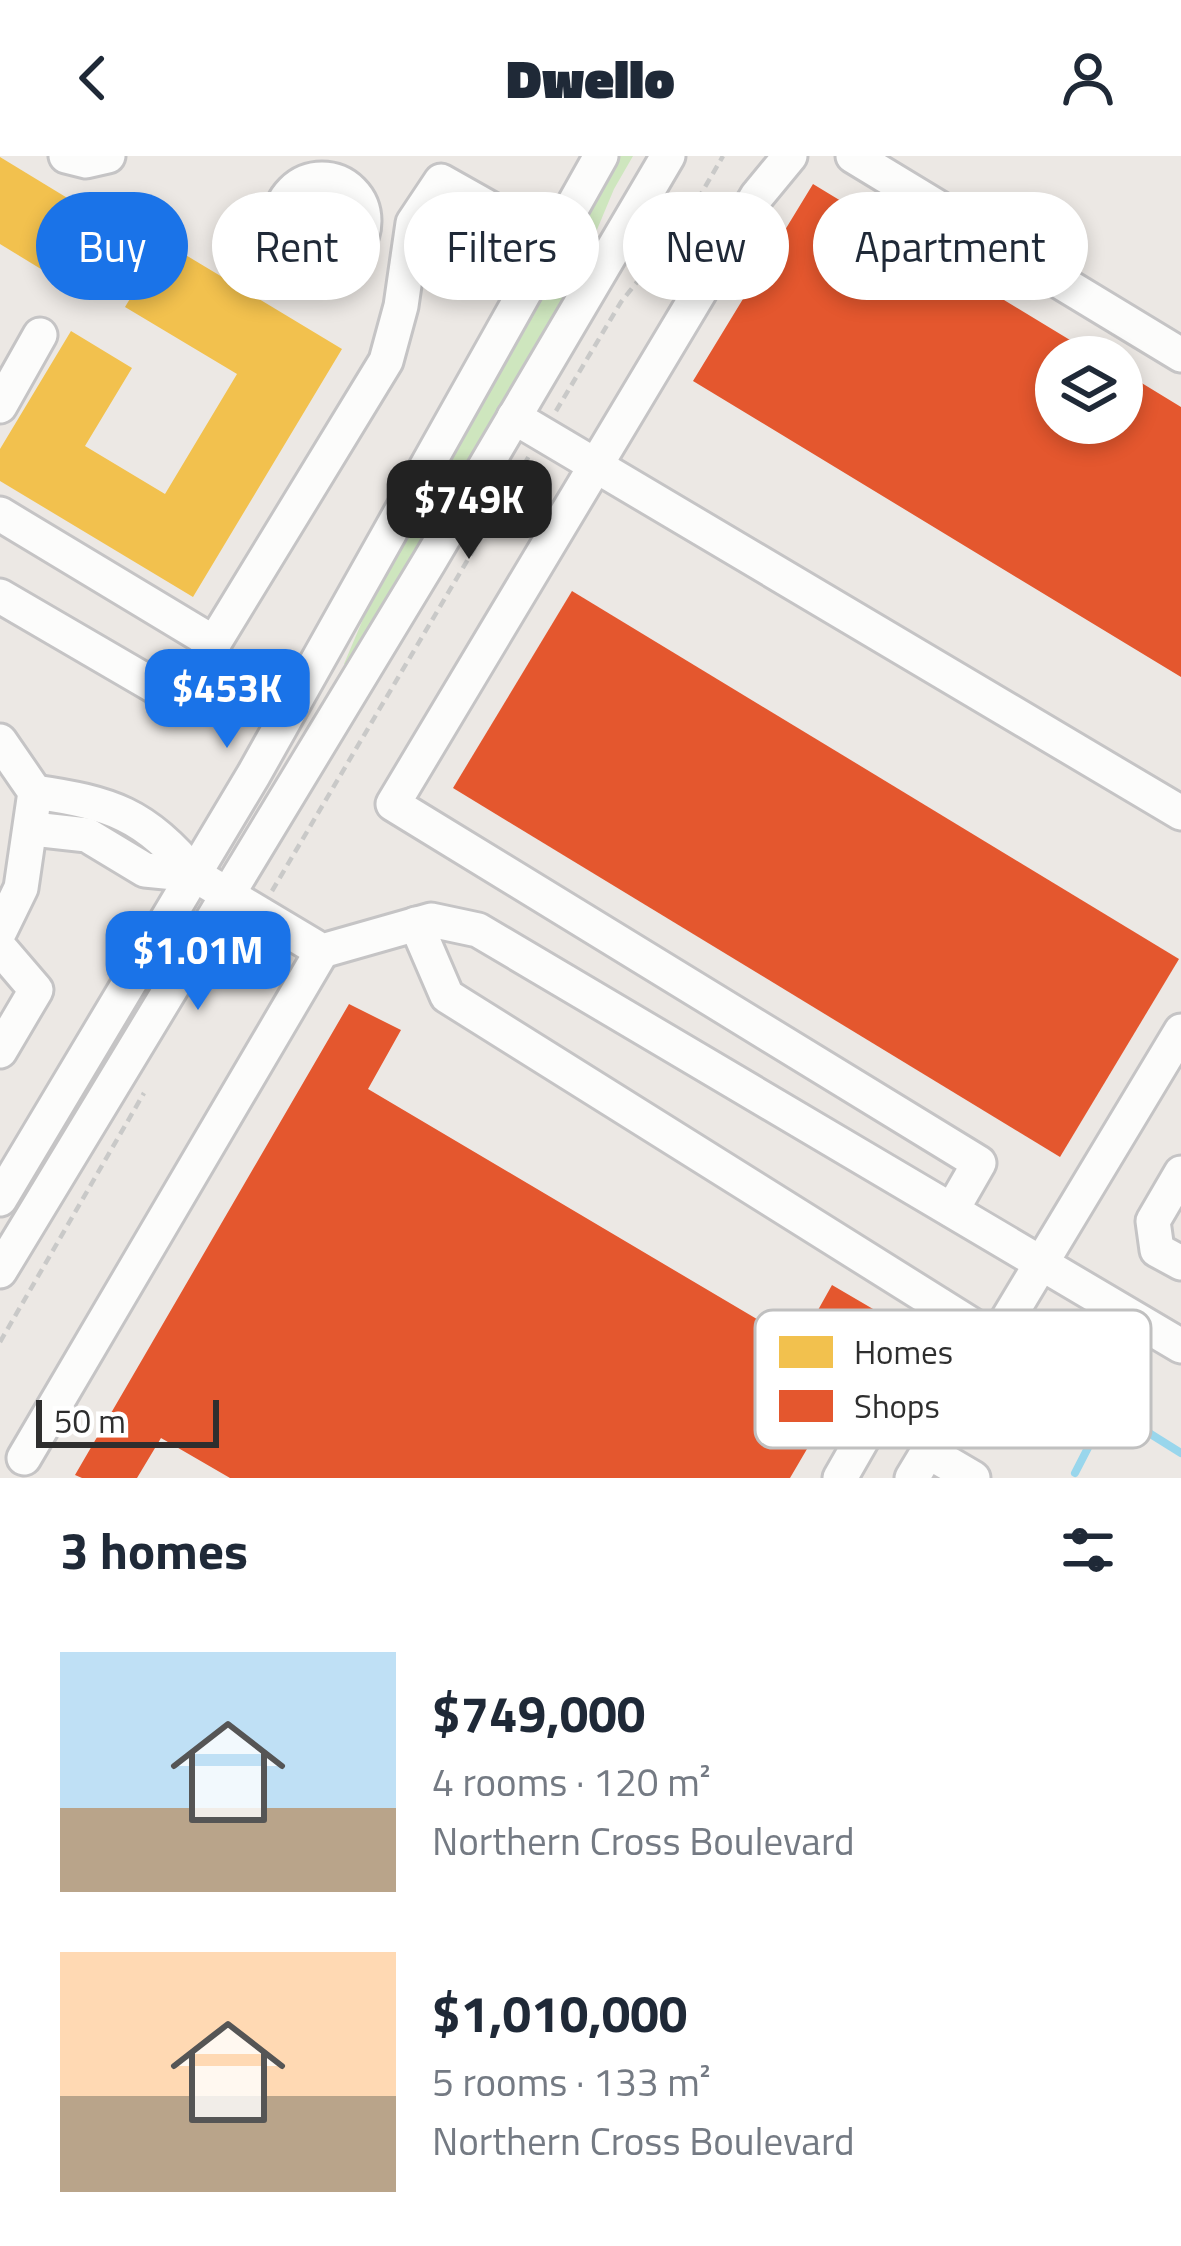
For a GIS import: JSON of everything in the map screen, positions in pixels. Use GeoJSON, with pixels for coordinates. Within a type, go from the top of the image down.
{"type":"FeatureCollection","features":[{"type":"Feature","properties":{"kind":"street"},"geometry":{"type":"LineString","coordinates":[[66,156],[86,161],[108,156]]}},
{"type":"Feature","properties":{"kind":"street"},"geometry":{"type":"LineString","coordinates":[[580,192],[601,156]]}},
{"type":"Feature","properties":{"kind":"street"},"geometry":{"type":"LineString","coordinates":[[0,1271],[230,893],[528,426],[668,156]]}},
{"type":"Feature","properties":{"kind":"street"},"geometry":{"type":"LineString","coordinates":[[790,156],[757,196],[393,804],[979,1163],[952,1210]]}},
{"type":"Feature","properties":{"kind":"street"},"geometry":{"type":"LineString","coordinates":[[853,156],[1181,355]]}},
{"type":"Feature","properties":{"kind":"street"},"geometry":{"type":"LineString","coordinates":[[293,192],[331,167],[352,192]]}},
{"type":"Feature","properties":{"kind":"street"},"geometry":{"type":"LineString","coordinates":[[435,192],[442,182],[460,192]]}},
{"type":"Feature","properties":{"kind":"street"},"geometry":{"type":"LineString","coordinates":[[0,596],[163,691],[188,683],[386,361],[404,285]]}},
{"type":"Feature","properties":{"kind":"street"},"geometry":{"type":"LineString","coordinates":[[0,1199],[195,874],[519,300]]}},
{"type":"Feature","properties":{"kind":"street"},"geometry":{"type":"LineString","coordinates":[[0,406],[40,335]]}},
{"type":"Feature","properties":{"kind":"street"},"geometry":{"type":"LineString","coordinates":[[528,426],[1181,813]]}},
{"type":"Feature","properties":{"kind":"street"},"geometry":{"type":"LineString","coordinates":[[0,514],[214,644]]}},
{"type":"Feature","properties":{"kind":"street"},"geometry":{"type":"LineString","coordinates":[[0,741],[35,792],[21,888],[0,931]]}},
{"type":"Feature","properties":{"kind":"street"},"geometry":{"type":"LineString","coordinates":[[35,792],[100,801],[166,839],[195,874],[322,951]]}},
{"type":"Feature","properties":{"kind":"street"},"geometry":{"type":"LineString","coordinates":[[33,829],[87,836],[145,870],[195,874]]}},
{"type":"Feature","properties":{"kind":"street"},"geometry":{"type":"LineString","coordinates":[[18,1458],[322,951],[431,920],[478,930],[1120,1310]]}},
{"type":"Feature","properties":{"kind":"street"},"geometry":{"type":"LineString","coordinates":[[416,924],[447,996],[947,1310]]}},
{"type":"Feature","properties":{"kind":"street"},"geometry":{"type":"LineString","coordinates":[[0,948],[36,990],[0,1051]]}},
{"type":"Feature","properties":{"kind":"street"},"geometry":{"type":"LineString","coordinates":[[1011,1310],[1181,1031]]}},
{"type":"Feature","properties":{"kind":"street"},"geometry":{"type":"LineString","coordinates":[[1181,1174],[1153,1221],[1157,1250],[1181,1263]]}},
{"type":"Feature","properties":{"kind":"street"},"geometry":{"type":"LineString","coordinates":[[936,1310],[939,1305]]}},
{"type":"Feature","properties":{"kind":"street"},"geometry":{"type":"LineString","coordinates":[[1151,1328],[1181,1346]]}},
{"type":"Feature","properties":{"kind":"street"},"geometry":{"type":"LineString","coordinates":[[839,1478],[856,1448]]}},
{"type":"Feature","properties":{"kind":"street"},"geometry":{"type":"LineString","coordinates":[[920,1464],[974,1478]]}},
{"type":"Feature","properties":{"kind":"path"},"geometry":{"type":"LineString","coordinates":[[204,993],[260,913],[528,426],[683,225],[723,156]]}},
{"type":"Feature","properties":{"kind":"path"},"geometry":{"type":"LineString","coordinates":[[0,1342],[148,1086]]}},
{"type":"Feature","properties":{"kind":"green space"},"geometry":{"type":"Polygon","coordinates":[[[615,156],[633,156],[599,225],[599,192],[595,192],[615,156]]]}},
{"type":"Feature","properties":{"kind":"green space"},"geometry":{"type":"Polygon","coordinates":[[[535,300],[565,300],[348,666],[344,664],[377,586],[535,300]]]}},
{"type":"Feature","properties":{"kind":"building: Homes"},"geometry":{"type":"Polygon","coordinates":[[[0,157],[58,192],[36,192],[36,266],[0,244],[0,157]]]}},
{"type":"Feature","properties":{"kind":"building: Homes"},"geometry":{"type":"Polygon","coordinates":[[[188,256],[212,271],[212,300],[260,300],[342,349],[193,597],[0,481],[0,449],[71,331],[132,368],[85,446],[165,494],[237,374],[125,307],[129,300],[188,300],[188,256]]]}},
{"type":"Feature","properties":{"kind":"building: Shops"},"geometry":{"type":"Polygon","coordinates":[[[813,184],[826,192],[813,192],[813,300],[1004,300],[1063,336],[1035,336],[1035,444],[1143,444],[1143,384],[1181,407],[1181,677],[693,381],[742,300],[789,300],[789,223],[813,184]]]}},
{"type":"Feature","properties":{"kind":"building: Shops"},"geometry":{"type":"Polygon","coordinates":[[[572,591],[1179,959],[1060,1157],[453,788],[572,591]]]}},
{"type":"Feature","properties":{"kind":"building: Shops"},"geometry":{"type":"Polygon","coordinates":[[[349,1004],[401,1030],[368,1089],[755,1318],[755,1448],[808,1448],[790,1478],[230,1478],[161,1438],[137,1478],[75,1475],[349,1004]]]}},
{"type":"Feature","properties":{"kind":"building: Shops"},"geometry":{"type":"Polygon","coordinates":[[[832,1285],[875,1310],[818,1310],[832,1285]]]}},
{"type":"Feature","properties":{"kind":"waterway"},"geometry":{"type":"LineString","coordinates":[[1151,1434],[1181,1453]]}},
{"type":"Feature","properties":{"kind":"waterway"},"geometry":{"type":"LineString","coordinates":[[1075,1473],[1088,1448]]}}]}
